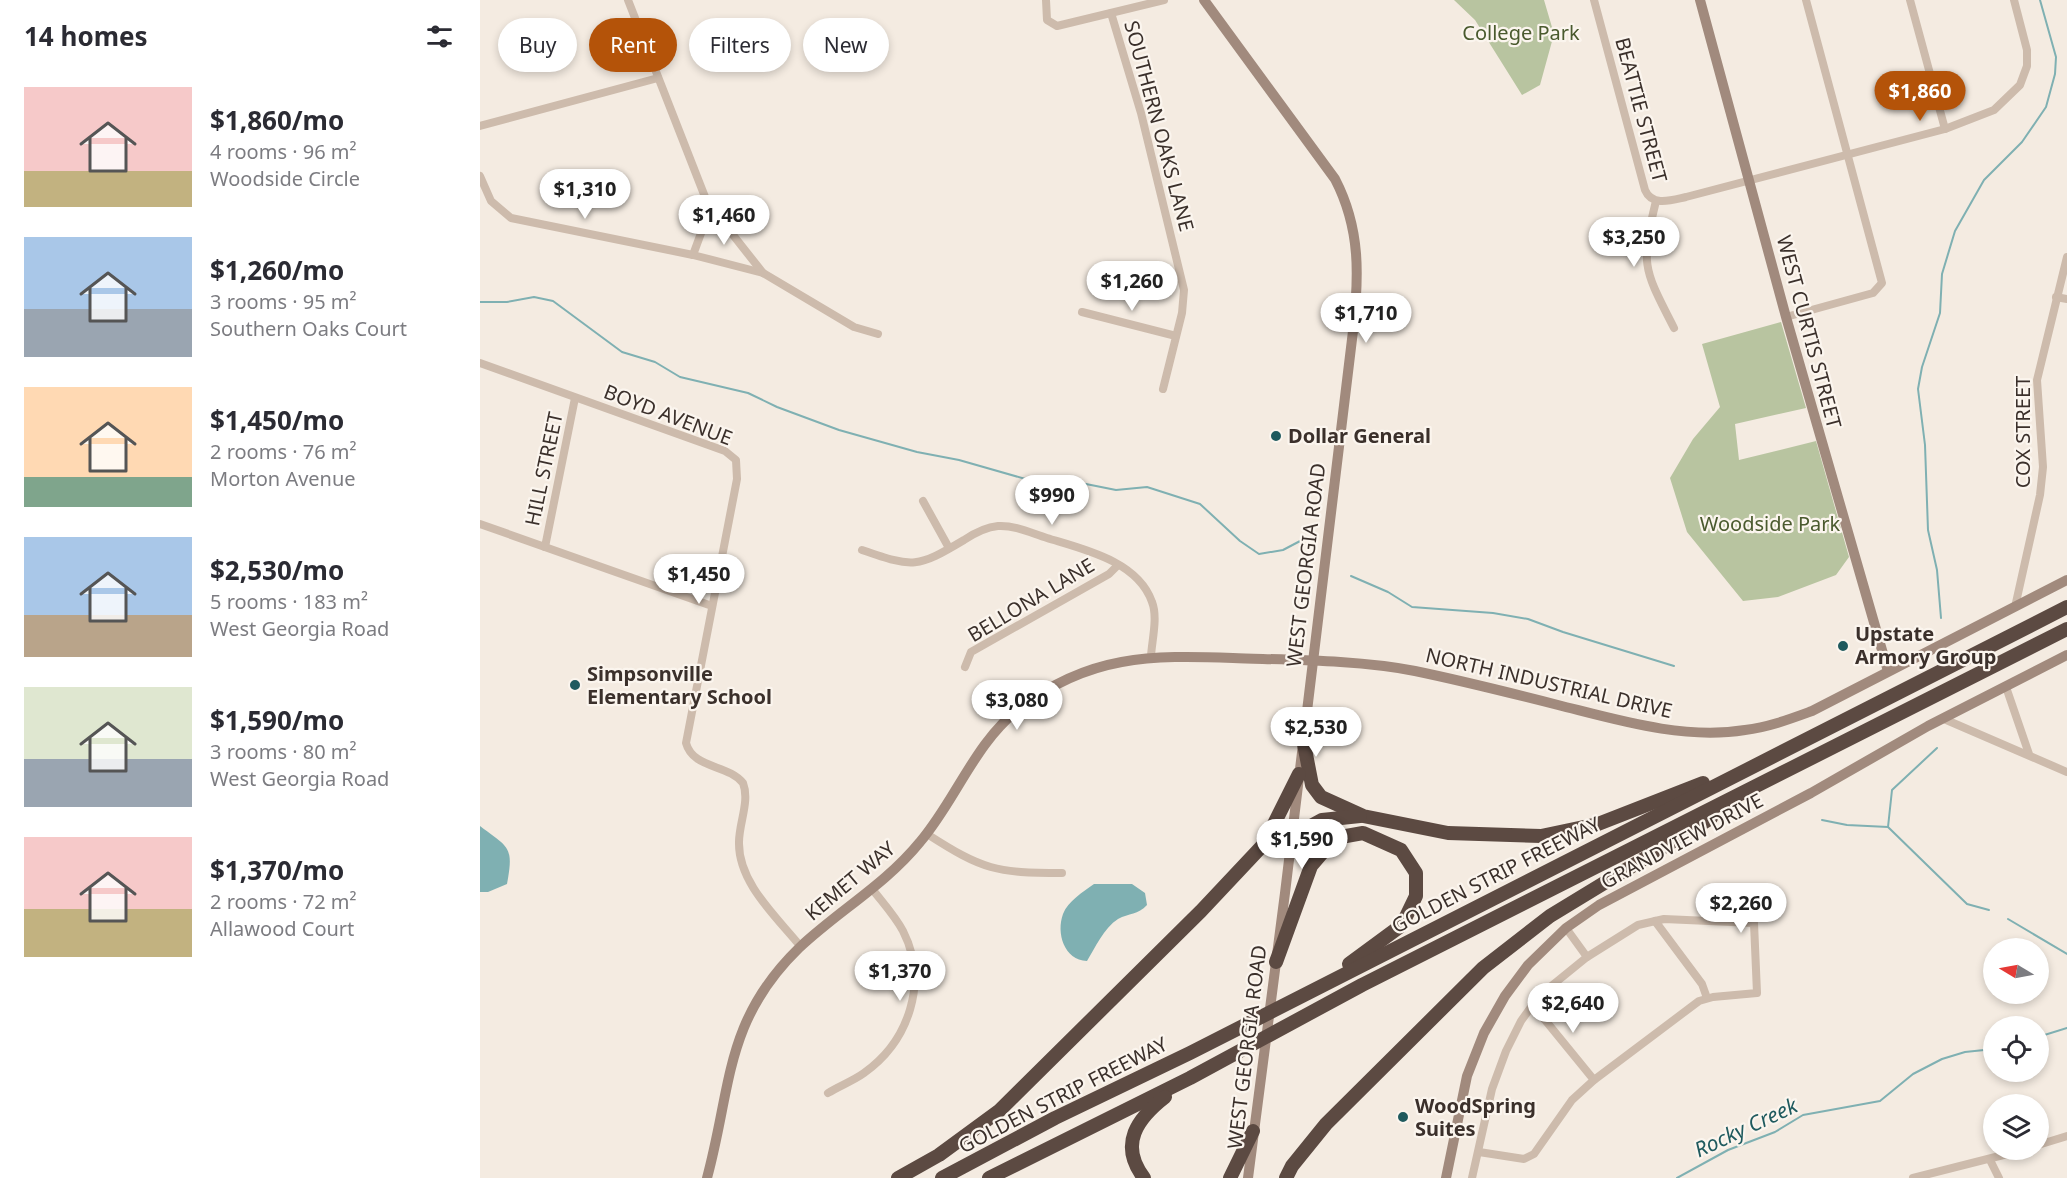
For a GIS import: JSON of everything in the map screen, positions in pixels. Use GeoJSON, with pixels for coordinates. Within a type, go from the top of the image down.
{"type":"FeatureCollection","features":[{"type":"Feature","properties":{"kind":"highway","name":"GOLDEN STRIP FREEWAY"},"geometry":{"type":"LineString","coordinates":[[942,1178],[1055,1118],[2067,607]]}},
{"type":"Feature","properties":{"kind":"highway","name":"GOLDEN STRIP FREEWAY"},"geometry":{"type":"LineString","coordinates":[[990,1178],[1190,1078],[1362,985],[2067,629]]}},
{"type":"Feature","properties":{"kind":"highway"},"geometry":{"type":"LineString","coordinates":[[1303,739],[1312,785],[1321,797],[1363,816],[1448,833],[1541,836],[1598,824],[1766,759]]}},
{"type":"Feature","properties":{"kind":"highway"},"geometry":{"type":"LineString","coordinates":[[898,1178],[939,1155],[999,1111],[1201,911],[1264,844],[1299,774]]}},
{"type":"Feature","properties":{"kind":"highway"},"geometry":{"type":"LineString","coordinates":[[1286,1178],[1326,1124],[1483,968],[1550,916],[1626,872],[1780,774]]}},
{"type":"Feature","properties":{"kind":"highway"},"geometry":{"type":"LineString","coordinates":[[1291,837],[1322,820],[1363,816]]}},
{"type":"Feature","properties":{"kind":"highway"},"geometry":{"type":"LineString","coordinates":[[1276,962],[1311,866],[1335,838],[1363,833],[1401,850],[1416,873],[1416,896],[1402,925],[1314,989]]}},
{"type":"Feature","properties":{"kind":"highway"},"geometry":{"type":"LineString","coordinates":[[1144,1178],[1139,1172],[1132,1149],[1136,1127],[1147,1111],[1190,1078]]}},
{"type":"Feature","properties":{"kind":"highway"},"geometry":{"type":"LineString","coordinates":[[1230,1178],[1253,1131]]}},
{"type":"Feature","properties":{"kind":"street"},"geometry":{"type":"LineString","coordinates":[[628,0],[707,202],[763,273]]}},
{"type":"Feature","properties":{"kind":"street"},"geometry":{"type":"LineString","coordinates":[[1046,0],[1047,20],[1054,26],[1164,0]]}},
{"type":"Feature","properties":{"kind":"street","name":"WEST GEORGIA ROAD"},"geometry":{"type":"LineString","coordinates":[[1204,0],[1330,171],[1348,208],[1356,238],[1358,269],[1355,313],[1313,662],[1248,1178]]}},
{"type":"Feature","properties":{"kind":"street","name":"BEATTIE STREET"},"geometry":{"type":"LineString","coordinates":[[1594,0],[1645,190],[1648,197],[1656,201],[1686,197],[1945,129],[1994,110],[2012,95],[2025,77],[2027,50],[2014,0]]}},
{"type":"Feature","properties":{"kind":"street","name":"WEST CURTIS STREET"},"geometry":{"type":"LineString","coordinates":[[1700,0],[1786,317],[1888,671]]}},
{"type":"Feature","properties":{"kind":"street"},"geometry":{"type":"LineString","coordinates":[[1786,317],[1874,293],[1880,286],[1878,261],[1806,0]]}},
{"type":"Feature","properties":{"kind":"street"},"geometry":{"type":"LineString","coordinates":[[1910,0],[1945,129]]}},
{"type":"Feature","properties":{"kind":"street","name":"SOUTHERN OAKS LANE"},"geometry":{"type":"LineString","coordinates":[[1111,13],[1141,113],[1182,278],[1184,303],[1163,389]]}},
{"type":"Feature","properties":{"kind":"street"},"geometry":{"type":"LineString","coordinates":[[480,126],[658,78]]}},
{"type":"Feature","properties":{"kind":"street"},"geometry":{"type":"LineString","coordinates":[[480,176],[491,201],[511,218],[693,255],[763,273],[854,327],[878,334]]}},
{"type":"Feature","properties":{"kind":"street"},"geometry":{"type":"LineString","coordinates":[[1656,201],[1645,259],[1648,278],[1674,328]]}},
{"type":"Feature","properties":{"kind":"street"},"geometry":{"type":"LineString","coordinates":[[693,255],[704,225],[707,202]]}},
{"type":"Feature","properties":{"kind":"street","name":"COX STREET"},"geometry":{"type":"LineString","coordinates":[[2015,607],[2040,495],[2042,444],[2037,380],[2067,257]]}},
{"type":"Feature","properties":{"kind":"street"},"geometry":{"type":"LineString","coordinates":[[2056,297],[2067,299]]}},
{"type":"Feature","properties":{"kind":"street"},"geometry":{"type":"LineString","coordinates":[[1082,312],[1176,336]]}},
{"type":"Feature","properties":{"kind":"street","name":"BOYD AVENUE"},"geometry":{"type":"LineString","coordinates":[[480,363],[725,451],[735,460],[737,479],[689,718],[687,747],[694,758],[729,772],[743,783],[746,798],[739,843],[743,869],[801,947]]}},
{"type":"Feature","properties":{"kind":"street","name":"HILL STREET"},"geometry":{"type":"LineString","coordinates":[[545,547],[575,398]]}},
{"type":"Feature","properties":{"kind":"street"},"geometry":{"type":"LineString","coordinates":[[923,501],[949,548]]}},
{"type":"Feature","properties":{"kind":"street"},"geometry":{"type":"LineString","coordinates":[[480,524],[712,606]]}},
{"type":"Feature","properties":{"kind":"street"},"geometry":{"type":"LineString","coordinates":[[862,549],[894,561],[912,563],[931,560],[969,537],[996,526],[1015,527],[1096,553],[1118,565],[1145,587],[1153,603],[1151,656]]}},
{"type":"Feature","properties":{"kind":"street","name":"BELLONA LANE"},"geometry":{"type":"LineString","coordinates":[[965,666],[971,652],[1109,574],[1118,565]]}},
{"type":"Feature","properties":{"kind":"street","name":"NORTH INDUSTRIAL DRIVE"},"geometry":{"type":"LineString","coordinates":[[1313,662],[1410,670],[1635,724],[1698,732],[1742,731],[1779,723],[1812,711],[2067,580]]}},
{"type":"Feature","properties":{"kind":"street","name":"GRANDVIEW DRIVE"},"geometry":{"type":"LineString","coordinates":[[1446,1178],[1467,1076],[1484,1034],[1505,996],[1528,965],[1566,928],[1599,905],[1811,794],[1944,719],[2067,655]]}},
{"type":"Feature","properties":{"kind":"street","name":"KEMET WAY"},"geometry":{"type":"LineString","coordinates":[[707,1178],[726,1084],[742,1032],[754,1005],[775,974],[801,947],[901,866],[927,834],[973,762],[996,732],[1019,708],[1066,679],[1116,662],[1151,656],[1313,662]]}},
{"type":"Feature","properties":{"kind":"street"},"geometry":{"type":"LineString","coordinates":[[2006,687],[2029,754]]}},
{"type":"Feature","properties":{"kind":"street"},"geometry":{"type":"LineString","coordinates":[[1944,719],[2067,772]]}},
{"type":"Feature","properties":{"kind":"street"},"geometry":{"type":"LineString","coordinates":[[927,834],[972,862],[993,870],[1016,873],[1062,873]]}},
{"type":"Feature","properties":{"kind":"street"},"geometry":{"type":"LineString","coordinates":[[828,1093],[864,1074],[887,1053],[907,1022],[912,1005],[914,969],[908,944],[892,915],[873,890]]}},
{"type":"Feature","properties":{"kind":"street"},"geometry":{"type":"LineString","coordinates":[[1655,921],[1702,984],[1707,998]]}},
{"type":"Feature","properties":{"kind":"street"},"geometry":{"type":"LineString","coordinates":[[1472,1178],[1492,1089],[1506,1051],[1532,1004],[1587,957],[1638,925],[1655,921],[1749,921],[1756,925],[1757,993],[1707,998],[1699,1001],[1594,1080],[1572,1100],[1534,1154],[1524,1159],[1479,1152]]}},
{"type":"Feature","properties":{"kind":"street"},"geometry":{"type":"LineString","coordinates":[[1566,928],[1587,957]]}},
{"type":"Feature","properties":{"kind":"street"},"geometry":{"type":"LineString","coordinates":[[1532,1004],[1594,1080]]}},
{"type":"Feature","properties":{"kind":"street"},"geometry":{"type":"LineString","coordinates":[[2049,1142],[2067,1136]]}},
{"type":"Feature","properties":{"kind":"street"},"geometry":{"type":"LineString","coordinates":[[1913,1178],[1993,1160]]}},
{"type":"Feature","properties":{"kind":"street"},"geometry":{"type":"LineString","coordinates":[[1990,1161],[1999,1178]]}},
{"type":"Feature","properties":{"kind":"green space","name":"College Park"},"geometry":{"type":"Polygon","coordinates":[[[1454,0],[1544,0],[1554,34],[1540,85],[1522,95],[1475,20],[1454,0]]]}},
{"type":"Feature","properties":{"kind":"green space","name":"Woodside Park"},"geometry":{"type":"Polygon","coordinates":[[[1781,322],[1806,408],[1735,424],[1739,460],[1816,441],[1849,557],[1836,575],[1778,597],[1743,601],[1687,532],[1670,478],[1693,439],[1720,407],[1702,344],[1781,322]]]}},
{"type":"Feature","properties":{"kind":"water"},"geometry":{"type":"Polygon","coordinates":[[[480,826],[503,844],[507,849],[510,862],[507,884],[488,892],[480,892],[480,826]]]}},
{"type":"Feature","properties":{"kind":"water"},"geometry":{"type":"Polygon","coordinates":[[[1094,884],[1132,884],[1145,893],[1147,905],[1140,911],[1122,917],[1113,923],[1100,938],[1087,961],[1067,951],[1061,937],[1061,921],[1068,905],[1094,884]]]}},
{"type":"Feature","properties":{"kind":"waterway"},"geometry":{"type":"LineString","coordinates":[[1941,618],[1937,570],[1928,530],[1925,445],[1918,389],[1922,367],[1940,313],[1942,274],[1955,231],[1984,180],[2022,142],[2046,107],[2055,74],[2056,57],[2040,0]]}},
{"type":"Feature","properties":{"kind":"waterway"},"geometry":{"type":"LineString","coordinates":[[480,302],[507,302],[534,297],[553,301],[622,352],[655,362],[680,377],[748,393],[777,407],[839,430],[917,452],[959,460],[1050,486],[1086,484],[1116,490],[1147,487],[1200,504],[1240,541],[1259,554],[1283,550],[1302,540]]}},
{"type":"Feature","properties":{"kind":"waterway"},"geometry":{"type":"LineString","coordinates":[[1351,576],[1388,592],[1412,607],[1493,613],[1528,619],[1674,666]]}},
{"type":"Feature","properties":{"kind":"waterway"},"geometry":{"type":"LineString","coordinates":[[1888,827],[1892,790],[1937,748]]}},
{"type":"Feature","properties":{"kind":"waterway"},"geometry":{"type":"LineString","coordinates":[[1822,820],[1847,825],[1888,827],[1967,904],[1989,910]]}},
{"type":"Feature","properties":{"kind":"waterway"},"geometry":{"type":"LineString","coordinates":[[2008,919],[2067,954]]}},
{"type":"Feature","properties":{"kind":"waterway","name":"Rocky Creek"},"geometry":{"type":"LineString","coordinates":[[2049,1034],[2067,1028]]}},
{"type":"Feature","properties":{"kind":"waterway","name":"Rocky Creek"},"geometry":{"type":"LineString","coordinates":[[1677,1178],[1728,1150],[1775,1132],[1803,1115],[1880,1101],[1913,1074],[1942,1059],[1965,1052],[1983,1050]]}},
{"type":"Feature","properties":{"kind":"place","name":"Dollar General"},"geometry":{"type":"Point","coordinates":[1276,436]}},
{"type":"Feature","properties":{"kind":"place","name":"Upstate Armory Group"},"geometry":{"type":"Point","coordinates":[1843,646]}},
{"type":"Feature","properties":{"kind":"place","name":"Simpsonville Elementary School"},"geometry":{"type":"Point","coordinates":[575,685]}},
{"type":"Feature","properties":{"kind":"place","name":"WoodSpring Suites"},"geometry":{"type":"Point","coordinates":[1403,1117]}}]}
